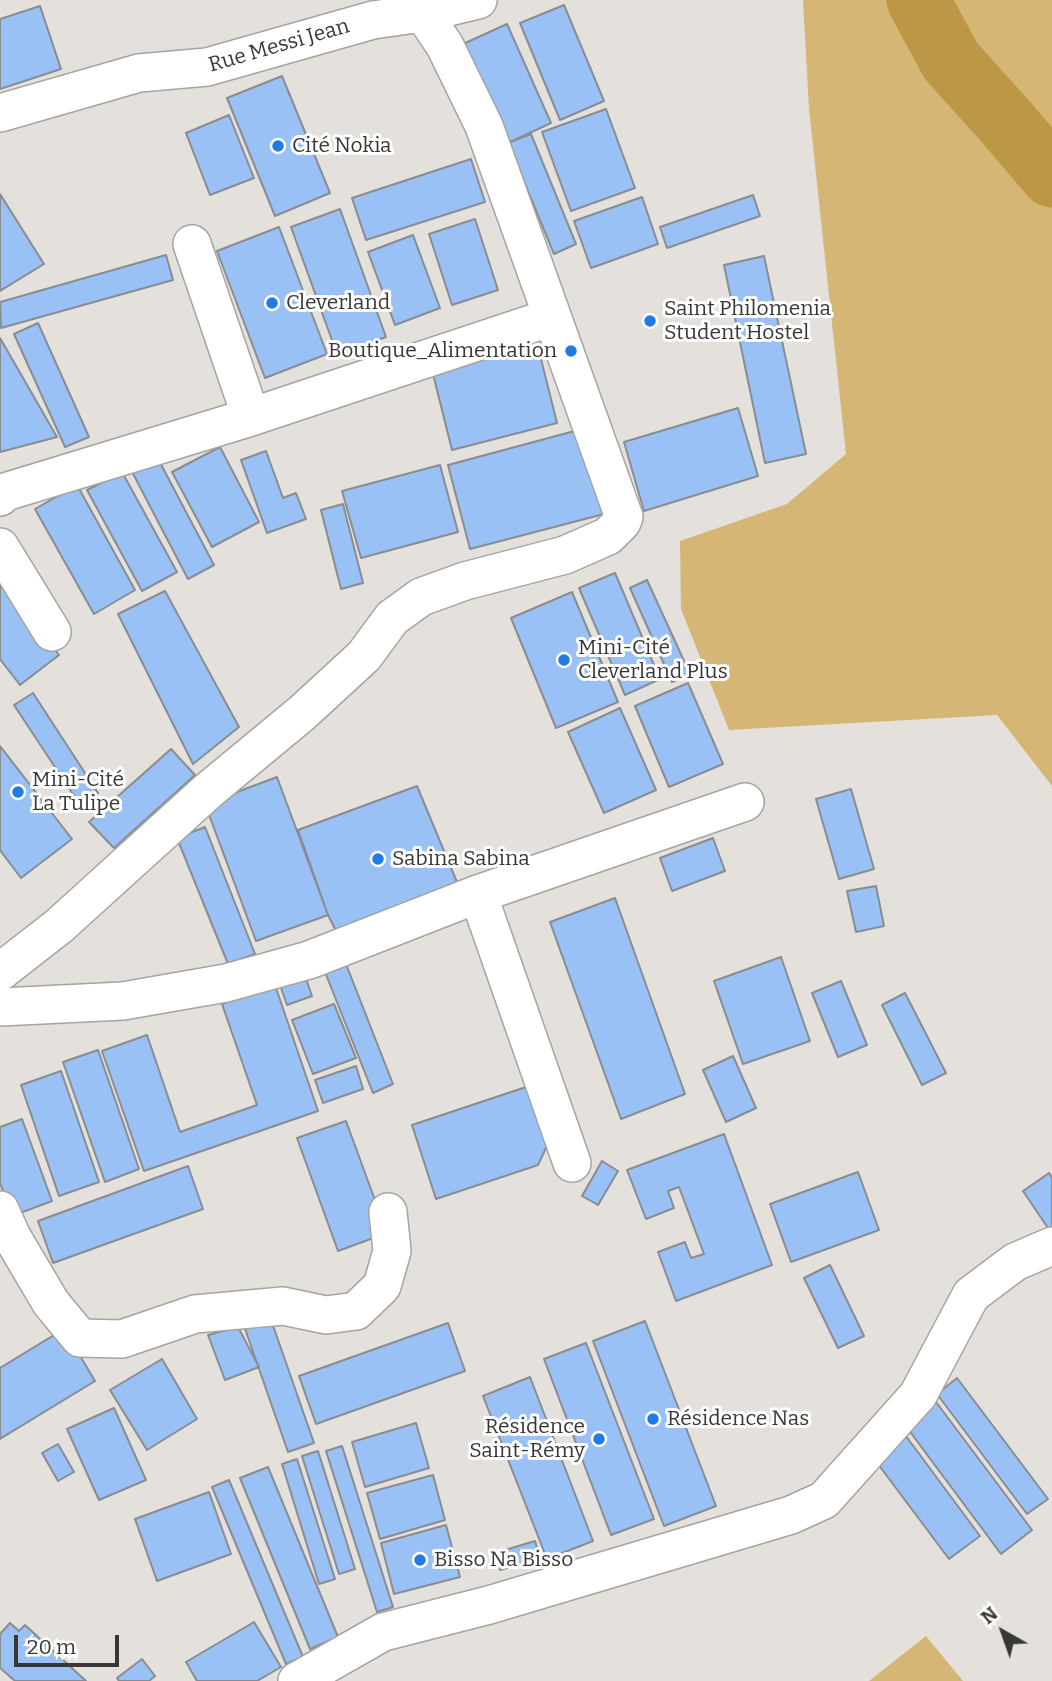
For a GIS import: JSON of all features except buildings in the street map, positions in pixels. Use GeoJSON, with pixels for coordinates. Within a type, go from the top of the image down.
{"type":"FeatureCollection","features":[{"type":"Feature","properties":{"kind":"street","name":"Rue Messi Jean"},"geometry":{"type":"LineString","coordinates":[[0,113],[139,73],[207,68],[420,7],[478,0]]}},
{"type":"Feature","properties":{"kind":"street"},"geometry":{"type":"LineString","coordinates":[[0,972],[59,926],[209,790],[302,713],[363,656],[393,618],[421,597],[465,581],[565,555],[608,536],[622,522],[624,517],[484,126],[445,46],[420,7]]}},
{"type":"Feature","properties":{"kind":"street"},"geometry":{"type":"LineString","coordinates":[[192,244],[251,417]]}},
{"type":"Feature","properties":{"kind":"street"},"geometry":{"type":"LineString","coordinates":[[0,497],[5,492],[251,417],[552,317]]}},
{"type":"Feature","properties":{"kind":"street"},"geometry":{"type":"LineString","coordinates":[[0,547],[52,632]]}},
{"type":"Feature","properties":{"kind":"street"},"geometry":{"type":"LineString","coordinates":[[0,1007],[122,1001],[226,983],[309,960],[478,894],[746,802]]}},
{"type":"Feature","properties":{"kind":"street"},"geometry":{"type":"LineString","coordinates":[[478,894],[572,1163]]}},
{"type":"Feature","properties":{"kind":"street"},"geometry":{"type":"LineString","coordinates":[[0,1210],[12,1237],[51,1303],[80,1338],[122,1339],[195,1314],[283,1306],[326,1315],[356,1311],[382,1286],[392,1251],[388,1212]]}},
{"type":"Feature","properties":{"kind":"street"},"geometry":{"type":"LineString","coordinates":[[297,1681],[383,1632],[489,1605],[751,1527],[791,1515],[824,1500],[918,1395],[971,1295],[1015,1262],[1052,1246]]}},
{"type":"Feature","properties":{"kind":"shaded area"},"geometry":{"type":"Polygon","coordinates":[[[803,0],[1052,0],[1052,786],[997,715],[729,730],[681,609],[680,541],[787,504],[846,454],[809,109],[803,0]]]}},
{"type":"Feature","properties":{"kind":"shaded area"},"geometry":{"type":"Polygon","coordinates":[[[926,1636],[963,1681],[869,1681],[926,1636]]]}},
{"type":"Feature","properties":{"kind":"waterway"},"geometry":{"type":"LineString","coordinates":[[918,0],[951,61],[1052,176]]}},
{"type":"Feature","properties":{"kind":"place","name":"Cité Nokia"},"geometry":{"type":"Point","coordinates":[278,146]}},
{"type":"Feature","properties":{"kind":"place","name":"Cleverland"},"geometry":{"type":"Point","coordinates":[272,303]}},
{"type":"Feature","properties":{"kind":"place","name":"Saint Philomenia Student Hostel"},"geometry":{"type":"Point","coordinates":[650,321]}},
{"type":"Feature","properties":{"kind":"place","name":"Boutique_Alimentation"},"geometry":{"type":"Point","coordinates":[571,351]}},
{"type":"Feature","properties":{"kind":"place","name":"Mini-Cité Cleverland Plus"},"geometry":{"type":"Point","coordinates":[564,660]}},
{"type":"Feature","properties":{"kind":"place","name":"Mini-Cité La Tulipe"},"geometry":{"type":"Point","coordinates":[18,792]}},
{"type":"Feature","properties":{"kind":"place","name":"Sabina Sabina"},"geometry":{"type":"Point","coordinates":[378,859]}},
{"type":"Feature","properties":{"kind":"place","name":"Résidence Nas"},"geometry":{"type":"Point","coordinates":[653,1419]}},
{"type":"Feature","properties":{"kind":"place","name":"Résidence Saint-Rémy"},"geometry":{"type":"Point","coordinates":[599,1439]}},
{"type":"Feature","properties":{"kind":"place","name":"Bisso Na Bisso"},"geometry":{"type":"Point","coordinates":[420,1560]}}]}
